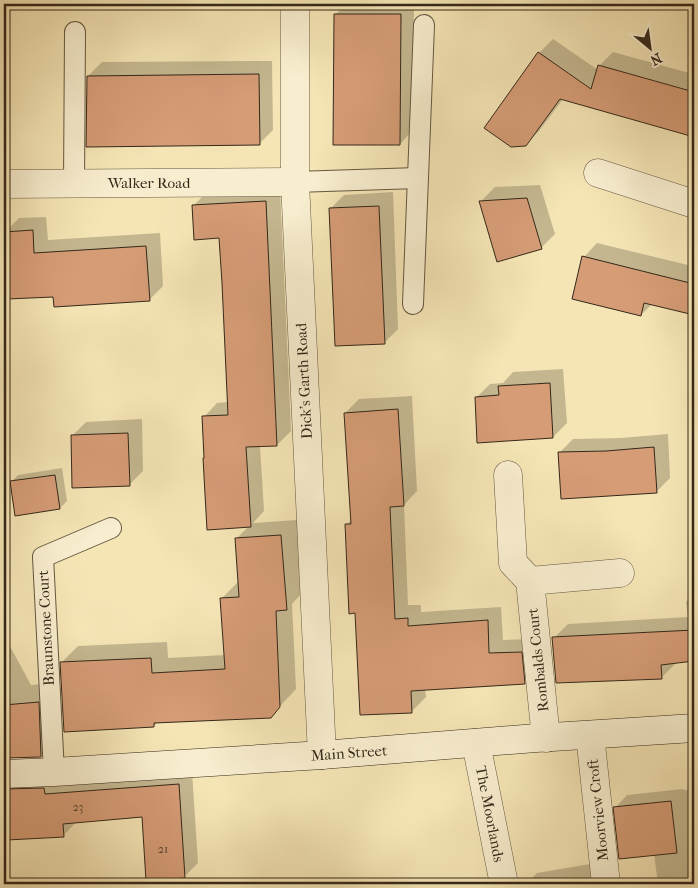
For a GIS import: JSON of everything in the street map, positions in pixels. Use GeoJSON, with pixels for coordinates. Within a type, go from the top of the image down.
{"type":"FeatureCollection","features":[{"type":"Feature","properties":{"kind":"street","name":"Dick's Garth Road"},"geometry":{"type":"LineString","coordinates":[[295,7],[295,182],[322,755]]}},
{"type":"Feature","properties":{"kind":"street"},"geometry":{"type":"LineString","coordinates":[[598,173],[694,204]]}},
{"type":"Feature","properties":{"kind":"street","name":"Walker Road"},"geometry":{"type":"LineString","coordinates":[[4,184],[295,182]]}},
{"type":"Feature","properties":{"kind":"street"},"geometry":{"type":"LineString","coordinates":[[508,475],[513,563],[530,581],[620,573]]}},
{"type":"Feature","properties":{"kind":"street","name":"Rombalds Court"},"geometry":{"type":"LineString","coordinates":[[530,581],[546,738]]}},
{"type":"Feature","properties":{"kind":"street","name":"Main Street"},"geometry":{"type":"LineString","coordinates":[[4,774],[322,755],[694,728]]}},
{"type":"Feature","properties":{"kind":"street","name":"Moorview Croft"},"geometry":{"type":"LineString","coordinates":[[590,735],[606,884]]}},
{"type":"Feature","properties":{"kind":"street","name":"The Moorlands"},"geometry":{"type":"LineString","coordinates":[[476,743],[504,884]]}},
{"type":"Feature","properties":{"kind":"lane"},"geometry":{"type":"LineString","coordinates":[[413,304],[424,25]]}},
{"type":"Feature","properties":{"kind":"lane"},"geometry":{"type":"LineString","coordinates":[[74,184],[75,32]]}},
{"type":"Feature","properties":{"kind":"lane"},"geometry":{"type":"LineString","coordinates":[[295,182],[418,178]]}},
{"type":"Feature","properties":{"kind":"lane","name":"Braunstone Court"},"geometry":{"type":"LineString","coordinates":[[54,772],[43,557],[111,528]]}},
{"type":"Feature","properties":{"kind":"building"},"geometry":{"type":"Polygon","coordinates":[[[334,14],[401,14],[400,145],[333,145],[334,14]]]}},
{"type":"Feature","properties":{"kind":"building"},"geometry":{"type":"Polygon","coordinates":[[[538,52],[591,89],[598,65],[694,92],[694,137],[560,99],[526,146],[511,147],[484,128],[538,52]]]}},
{"type":"Feature","properties":{"kind":"building"},"geometry":{"type":"Polygon","coordinates":[[[259,74],[260,145],[86,147],[87,76],[259,74]]]}},
{"type":"Feature","properties":{"kind":"building"},"geometry":{"type":"Polygon","coordinates":[[[527,198],[542,249],[497,262],[479,201],[527,198]]]}},
{"type":"Feature","properties":{"kind":"building"},"geometry":{"type":"Polygon","coordinates":[[[266,201],[277,446],[246,447],[251,527],[207,530],[202,416],[228,415],[222,283],[219,238],[194,240],[192,205],[266,201]]]}},
{"type":"Feature","properties":{"kind":"building"},"geometry":{"type":"Polygon","coordinates":[[[379,206],[385,344],[335,346],[329,208],[379,206]]]}},
{"type":"Feature","properties":{"kind":"building"},"geometry":{"type":"Polygon","coordinates":[[[33,230],[34,253],[146,246],[150,301],[54,307],[53,297],[7,299],[4,232],[33,230]]]}},
{"type":"Feature","properties":{"kind":"building"},"geometry":{"type":"Polygon","coordinates":[[[582,256],[694,284],[694,315],[644,303],[641,316],[572,299],[582,256]]]}},
{"type":"Feature","properties":{"kind":"building"},"geometry":{"type":"Polygon","coordinates":[[[550,383],[553,438],[477,443],[475,397],[499,395],[498,386],[550,383]]]}},
{"type":"Feature","properties":{"kind":"building"},"geometry":{"type":"Polygon","coordinates":[[[398,409],[404,506],[390,507],[395,619],[408,618],[408,626],[488,620],[489,653],[522,652],[525,684],[411,691],[412,713],[360,715],[355,613],[349,614],[345,524],[351,524],[344,413],[398,409]]]}},
{"type":"Feature","properties":{"kind":"building"},"geometry":{"type":"Polygon","coordinates":[[[128,433],[130,486],[72,488],[71,435],[128,433]]]}},
{"type":"Feature","properties":{"kind":"building"},"geometry":{"type":"Polygon","coordinates":[[[654,447],[657,493],[561,499],[558,452],[654,447]]]}},
{"type":"Feature","properties":{"kind":"building"},"geometry":{"type":"Polygon","coordinates":[[[55,475],[60,509],[15,516],[10,481],[55,475]]]}},
{"type":"Feature","properties":{"kind":"building"},"geometry":{"type":"Polygon","coordinates":[[[281,535],[287,610],[276,611],[280,707],[271,718],[154,723],[154,727],[64,732],[60,662],[151,658],[152,673],[225,669],[220,598],[239,597],[235,538],[281,535]]]}},
{"type":"Feature","properties":{"kind":"building"},"geometry":{"type":"Polygon","coordinates":[[[694,630],[694,661],[661,665],[662,679],[556,683],[552,637],[694,630]]]}},
{"type":"Feature","properties":{"kind":"building"},"geometry":{"type":"Polygon","coordinates":[[[39,702],[41,757],[4,758],[4,705],[39,702]]]}},
{"type":"Feature","properties":{"kind":"building"},"geometry":{"type":"Polygon","coordinates":[[[179,784],[185,878],[146,881],[142,817],[63,824],[64,837],[7,840],[4,815],[4,789],[44,788],[45,794],[179,784]]]}},
{"type":"Feature","properties":{"kind":"building"},"geometry":{"type":"Polygon","coordinates":[[[671,801],[677,853],[619,859],[613,807],[671,801]]]}}]}
